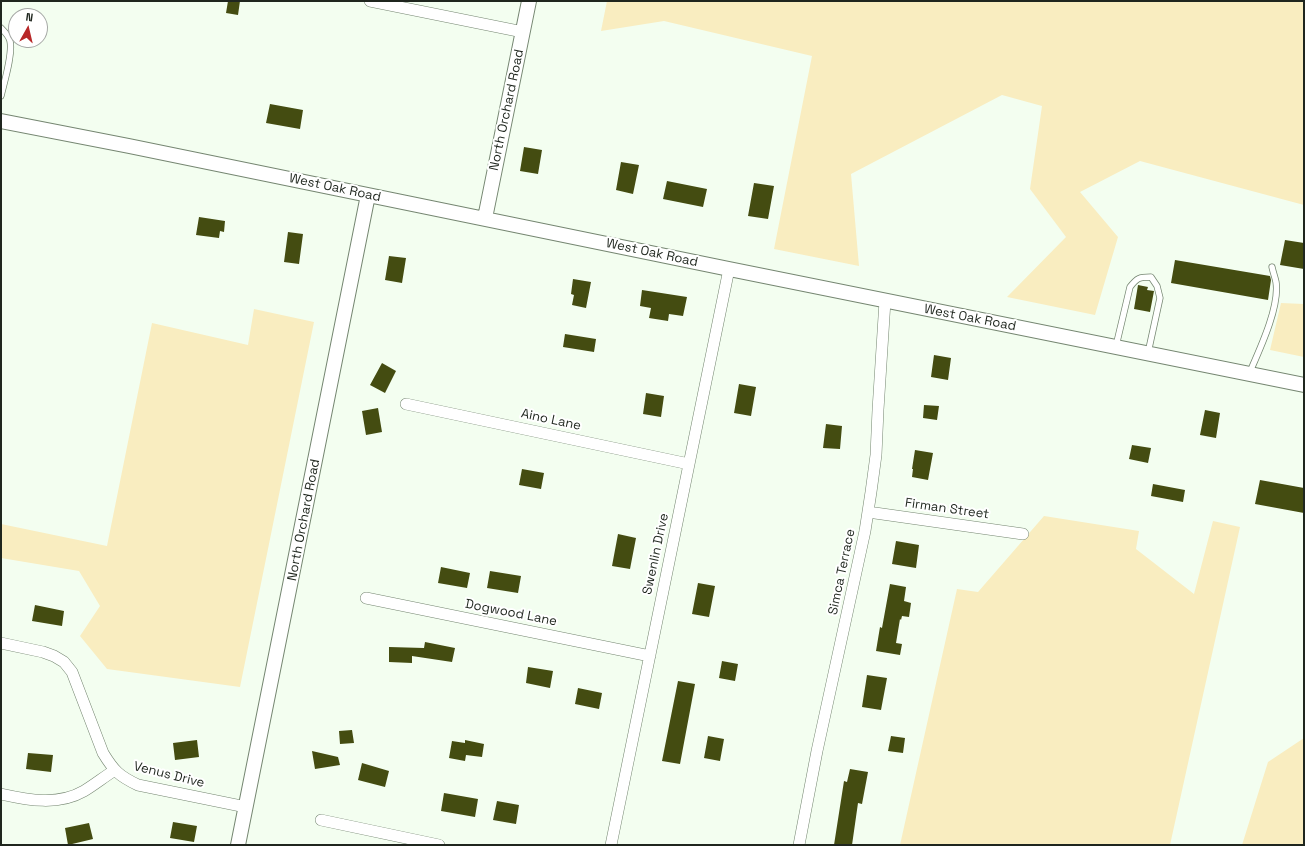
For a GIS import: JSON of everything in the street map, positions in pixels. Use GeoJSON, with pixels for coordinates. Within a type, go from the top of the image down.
{"type":"FeatureCollection","features":[{"type":"Feature","properties":{"kind":"street"},"geometry":{"type":"LineString","coordinates":[[370,1],[523,32]]}},
{"type":"Feature","properties":{"kind":"street","name":"North Orchard Road"},"geometry":{"type":"LineString","coordinates":[[485,218],[529,1]]}},
{"type":"Feature","properties":{"kind":"street","name":"West Oak Road"},"geometry":{"type":"LineString","coordinates":[[1,121],[1304,385]]}},
{"type":"Feature","properties":{"kind":"street","name":"North Orchard Road"},"geometry":{"type":"LineString","coordinates":[[238,845],[368,195]]}},
{"type":"Feature","properties":{"kind":"street","name":"Swenlin Drive"},"geometry":{"type":"LineString","coordinates":[[611,845],[729,269]]}},
{"type":"Feature","properties":{"kind":"street","name":"Simca Terrace"},"geometry":{"type":"LineString","coordinates":[[799,845],[868,512],[876,455],[885,301]]}},
{"type":"Feature","properties":{"kind":"street","name":"Aino Lane"},"geometry":{"type":"LineString","coordinates":[[406,404],[689,464]]}},
{"type":"Feature","properties":{"kind":"street","name":"Firman Street"},"geometry":{"type":"LineString","coordinates":[[868,512],[1022,534]]}},
{"type":"Feature","properties":{"kind":"street","name":"Dogwood Lane"},"geometry":{"type":"LineString","coordinates":[[366,598],[650,656]]}},
{"type":"Feature","properties":{"kind":"street"},"geometry":{"type":"LineString","coordinates":[[1,644],[42,652],[64,662],[72,672],[103,753],[114,770]]}},
{"type":"Feature","properties":{"kind":"street","name":"Venus Drive"},"geometry":{"type":"LineString","coordinates":[[1,794],[33,800],[50,801],[67,798],[83,792],[114,770],[122,777],[138,785],[246,807]]}},
{"type":"Feature","properties":{"kind":"street"},"geometry":{"type":"LineString","coordinates":[[321,820],[439,845]]}},
{"type":"Feature","properties":{"kind":"lane"},"geometry":{"type":"LineString","coordinates":[[1,28],[6,33],[10,41],[10,55],[1,96]]}},
{"type":"Feature","properties":{"kind":"lane"},"geometry":{"type":"LineString","coordinates":[[1249,374],[1264,342],[1275,300],[1276,281],[1272,267]]}},
{"type":"Feature","properties":{"kind":"lane"},"geometry":{"type":"LineString","coordinates":[[1116,347],[1130,286],[1141,277],[1151,277],[1157,286],[1160,298],[1148,353]]}},
{"type":"Feature","properties":{"kind":"shaded area"},"geometry":{"type":"Polygon","coordinates":[[[607,1],[1304,1],[1304,205],[1140,161],[1080,192],[1118,237],[1095,315],[1007,297],[1066,237],[1030,189],[1042,106],[1002,95],[851,174],[859,266],[774,249],[812,56],[664,21],[601,31],[607,1]]]}},
{"type":"Feature","properties":{"kind":"shaded area"},"geometry":{"type":"Polygon","coordinates":[[[1281,303],[1304,304],[1304,357],[1270,350],[1281,303]]]}},
{"type":"Feature","properties":{"kind":"shaded area"},"geometry":{"type":"Polygon","coordinates":[[[254,309],[314,322],[240,687],[107,669],[80,636],[100,606],[79,571],[1,558],[1,524],[107,546],[152,323],[248,345],[254,309]]]}},
{"type":"Feature","properties":{"kind":"shaded area"},"geometry":{"type":"Polygon","coordinates":[[[1044,516],[1139,531],[1136,549],[1194,594],[1213,521],[1240,527],[1170,845],[900,845],[957,589],[978,592],[1044,516]]]}},
{"type":"Feature","properties":{"kind":"shaded area"},"geometry":{"type":"Polygon","coordinates":[[[1304,738],[1304,845],[1242,845],[1268,762],[1304,738]]]}},
{"type":"Feature","properties":{"kind":"building"},"geometry":{"type":"Polygon","coordinates":[[[228,1],[240,1],[238,15],[226,13],[228,1]]]}},
{"type":"Feature","properties":{"kind":"building"},"geometry":{"type":"Polygon","coordinates":[[[270,104],[303,110],[300,129],[266,123],[270,104]]]}},
{"type":"Feature","properties":{"kind":"building"},"geometry":{"type":"Polygon","coordinates":[[[524,147],[542,150],[538,174],[520,171],[524,147]]]}},
{"type":"Feature","properties":{"kind":"building"},"geometry":{"type":"Polygon","coordinates":[[[621,162],[639,165],[633,194],[616,190],[621,162]]]}},
{"type":"Feature","properties":{"kind":"building"},"geometry":{"type":"Polygon","coordinates":[[[667,181],[707,189],[703,207],[663,199],[667,181]]]}},
{"type":"Feature","properties":{"kind":"building"},"geometry":{"type":"Polygon","coordinates":[[[754,183],[774,186],[768,219],[748,216],[754,183]]]}},
{"type":"Feature","properties":{"kind":"building"},"geometry":{"type":"Polygon","coordinates":[[[199,217],[225,221],[224,232],[220,231],[219,238],[196,235],[199,217]]]}},
{"type":"Feature","properties":{"kind":"building"},"geometry":{"type":"Polygon","coordinates":[[[288,232],[303,234],[299,264],[284,262],[288,232]]]}},
{"type":"Feature","properties":{"kind":"building"},"geometry":{"type":"Polygon","coordinates":[[[1285,240],[1304,243],[1304,269],[1280,265],[1285,240]]]}},
{"type":"Feature","properties":{"kind":"building"},"geometry":{"type":"Polygon","coordinates":[[[389,256],[406,258],[402,283],[385,280],[389,256]]]}},
{"type":"Feature","properties":{"kind":"building"},"geometry":{"type":"Polygon","coordinates":[[[1175,260],[1270,276],[1271,280],[1268,300],[1171,283],[1175,260]]]}},
{"type":"Feature","properties":{"kind":"building"},"geometry":{"type":"Polygon","coordinates":[[[573,279],[591,282],[586,308],[572,305],[574,295],[571,294],[573,279]]]}},
{"type":"Feature","properties":{"kind":"building"},"geometry":{"type":"Polygon","coordinates":[[[1138,285],[1148,287],[1147,290],[1154,291],[1150,312],[1134,309],[1138,285]]]}},
{"type":"Feature","properties":{"kind":"building"},"geometry":{"type":"Polygon","coordinates":[[[642,290],[687,297],[683,316],[669,314],[668,321],[649,318],[651,308],[640,306],[642,290]]]}},
{"type":"Feature","properties":{"kind":"building"},"geometry":{"type":"Polygon","coordinates":[[[565,334],[596,339],[594,352],[563,347],[565,334]]]}},
{"type":"Feature","properties":{"kind":"building"},"geometry":{"type":"Polygon","coordinates":[[[934,355],[951,358],[948,380],[931,377],[934,355]]]}},
{"type":"Feature","properties":{"kind":"building"},"geometry":{"type":"Polygon","coordinates":[[[382,363],[396,371],[385,393],[370,385],[382,363]]]}},
{"type":"Feature","properties":{"kind":"building"},"geometry":{"type":"Polygon","coordinates":[[[739,384],[756,387],[751,416],[734,413],[739,384]]]}},
{"type":"Feature","properties":{"kind":"building"},"geometry":{"type":"Polygon","coordinates":[[[646,393],[664,396],[661,417],[643,414],[646,393]]]}},
{"type":"Feature","properties":{"kind":"building"},"geometry":{"type":"Polygon","coordinates":[[[924,405],[939,406],[937,420],[923,418],[924,405]]]}},
{"type":"Feature","properties":{"kind":"building"},"geometry":{"type":"Polygon","coordinates":[[[378,408],[382,432],[366,435],[362,411],[378,408]]]}},
{"type":"Feature","properties":{"kind":"building"},"geometry":{"type":"Polygon","coordinates":[[[1205,410],[1220,413],[1216,438],[1200,435],[1205,410]]]}},
{"type":"Feature","properties":{"kind":"building"},"geometry":{"type":"Polygon","coordinates":[[[826,424],[842,426],[840,449],[823,448],[826,424]]]}},
{"type":"Feature","properties":{"kind":"building"},"geometry":{"type":"Polygon","coordinates":[[[1132,445],[1151,448],[1148,463],[1129,459],[1132,445]]]}},
{"type":"Feature","properties":{"kind":"building"},"geometry":{"type":"Polygon","coordinates":[[[915,450],[933,453],[928,480],[912,477],[915,450]]]}},
{"type":"Feature","properties":{"kind":"building"},"geometry":{"type":"Polygon","coordinates":[[[522,469],[544,473],[541,489],[519,485],[522,469]]]}},
{"type":"Feature","properties":{"kind":"building"},"geometry":{"type":"Polygon","coordinates":[[[1260,480],[1304,488],[1304,513],[1255,504],[1260,480]]]}},
{"type":"Feature","properties":{"kind":"building"},"geometry":{"type":"Polygon","coordinates":[[[1153,484],[1185,490],[1183,502],[1151,496],[1153,484]]]}},
{"type":"Feature","properties":{"kind":"building"},"geometry":{"type":"Polygon","coordinates":[[[618,534],[636,538],[630,569],[612,566],[618,534]]]}},
{"type":"Feature","properties":{"kind":"building"},"geometry":{"type":"Polygon","coordinates":[[[896,541],[919,545],[916,568],[892,564],[896,541]]]}},
{"type":"Feature","properties":{"kind":"building"},"geometry":{"type":"Polygon","coordinates":[[[441,567],[470,573],[467,588],[438,583],[441,567]]]}},
{"type":"Feature","properties":{"kind":"building"},"geometry":{"type":"Polygon","coordinates":[[[490,571],[521,576],[518,593],[487,588],[490,571]]]}},
{"type":"Feature","properties":{"kind":"building"},"geometry":{"type":"Polygon","coordinates":[[[698,583],[715,586],[709,617],[692,614],[698,583]]]}},
{"type":"Feature","properties":{"kind":"building"},"geometry":{"type":"Polygon","coordinates":[[[890,584],[906,587],[904,601],[911,603],[909,617],[902,616],[901,620],[900,619],[896,643],[902,644],[900,655],[876,651],[890,584]]]}},
{"type":"Feature","properties":{"kind":"building"},"geometry":{"type":"Polygon","coordinates":[[[35,605],[64,611],[62,626],[32,621],[35,605]]]}},
{"type":"Feature","properties":{"kind":"building"},"geometry":{"type":"Polygon","coordinates":[[[425,642],[455,648],[452,662],[412,656],[412,663],[389,662],[389,647],[424,648],[425,642]]]}},
{"type":"Feature","properties":{"kind":"building"},"geometry":{"type":"Polygon","coordinates":[[[722,661],[738,664],[735,681],[719,678],[722,661]]]}},
{"type":"Feature","properties":{"kind":"building"},"geometry":{"type":"Polygon","coordinates":[[[528,667],[553,671],[550,688],[526,683],[528,667]]]}},
{"type":"Feature","properties":{"kind":"building"},"geometry":{"type":"Polygon","coordinates":[[[867,675],[887,678],[881,710],[862,707],[867,675]]]}},
{"type":"Feature","properties":{"kind":"building"},"geometry":{"type":"Polygon","coordinates":[[[678,681],[695,684],[680,764],[662,761],[678,681]]]}},
{"type":"Feature","properties":{"kind":"building"},"geometry":{"type":"Polygon","coordinates":[[[578,688],[602,693],[599,709],[575,704],[578,688]]]}},
{"type":"Feature","properties":{"kind":"building"},"geometry":{"type":"Polygon","coordinates":[[[352,730],[354,743],[340,744],[339,731],[352,730]]]}},
{"type":"Feature","properties":{"kind":"building"},"geometry":{"type":"Polygon","coordinates":[[[708,736],[724,739],[720,761],[704,758],[708,736]]]}},
{"type":"Feature","properties":{"kind":"building"},"geometry":{"type":"Polygon","coordinates":[[[891,736],[905,738],[903,753],[888,751],[891,736]]]}},
{"type":"Feature","properties":{"kind":"building"},"geometry":{"type":"Polygon","coordinates":[[[197,740],[199,757],[175,760],[173,743],[197,740]]]}},
{"type":"Feature","properties":{"kind":"building"},"geometry":{"type":"Polygon","coordinates":[[[465,740],[484,744],[482,757],[466,755],[465,761],[449,758],[452,741],[465,743],[465,740]]]}},
{"type":"Feature","properties":{"kind":"building"},"geometry":{"type":"Polygon","coordinates":[[[312,751],[338,757],[340,765],[315,769],[312,751]]]}},
{"type":"Feature","properties":{"kind":"building"},"geometry":{"type":"Polygon","coordinates":[[[28,753],[53,755],[51,772],[26,769],[28,753]]]}},
{"type":"Feature","properties":{"kind":"building"},"geometry":{"type":"Polygon","coordinates":[[[362,763],[389,771],[385,787],[358,780],[362,763]]]}},
{"type":"Feature","properties":{"kind":"building"},"geometry":{"type":"Polygon","coordinates":[[[850,769],[868,772],[862,804],[858,803],[852,845],[834,845],[844,781],[847,782],[850,769]]]}},
{"type":"Feature","properties":{"kind":"building"},"geometry":{"type":"Polygon","coordinates":[[[444,793],[478,799],[475,817],[441,811],[444,793]]]}},
{"type":"Feature","properties":{"kind":"building"},"geometry":{"type":"Polygon","coordinates":[[[497,801],[519,805],[516,824],[493,820],[497,801]]]}},
{"type":"Feature","properties":{"kind":"building"},"geometry":{"type":"Polygon","coordinates":[[[173,822],[197,826],[194,842],[170,838],[173,822]]]}},
{"type":"Feature","properties":{"kind":"building"},"geometry":{"type":"Polygon","coordinates":[[[89,823],[93,839],[68,845],[65,828],[89,823]]]}}]}
